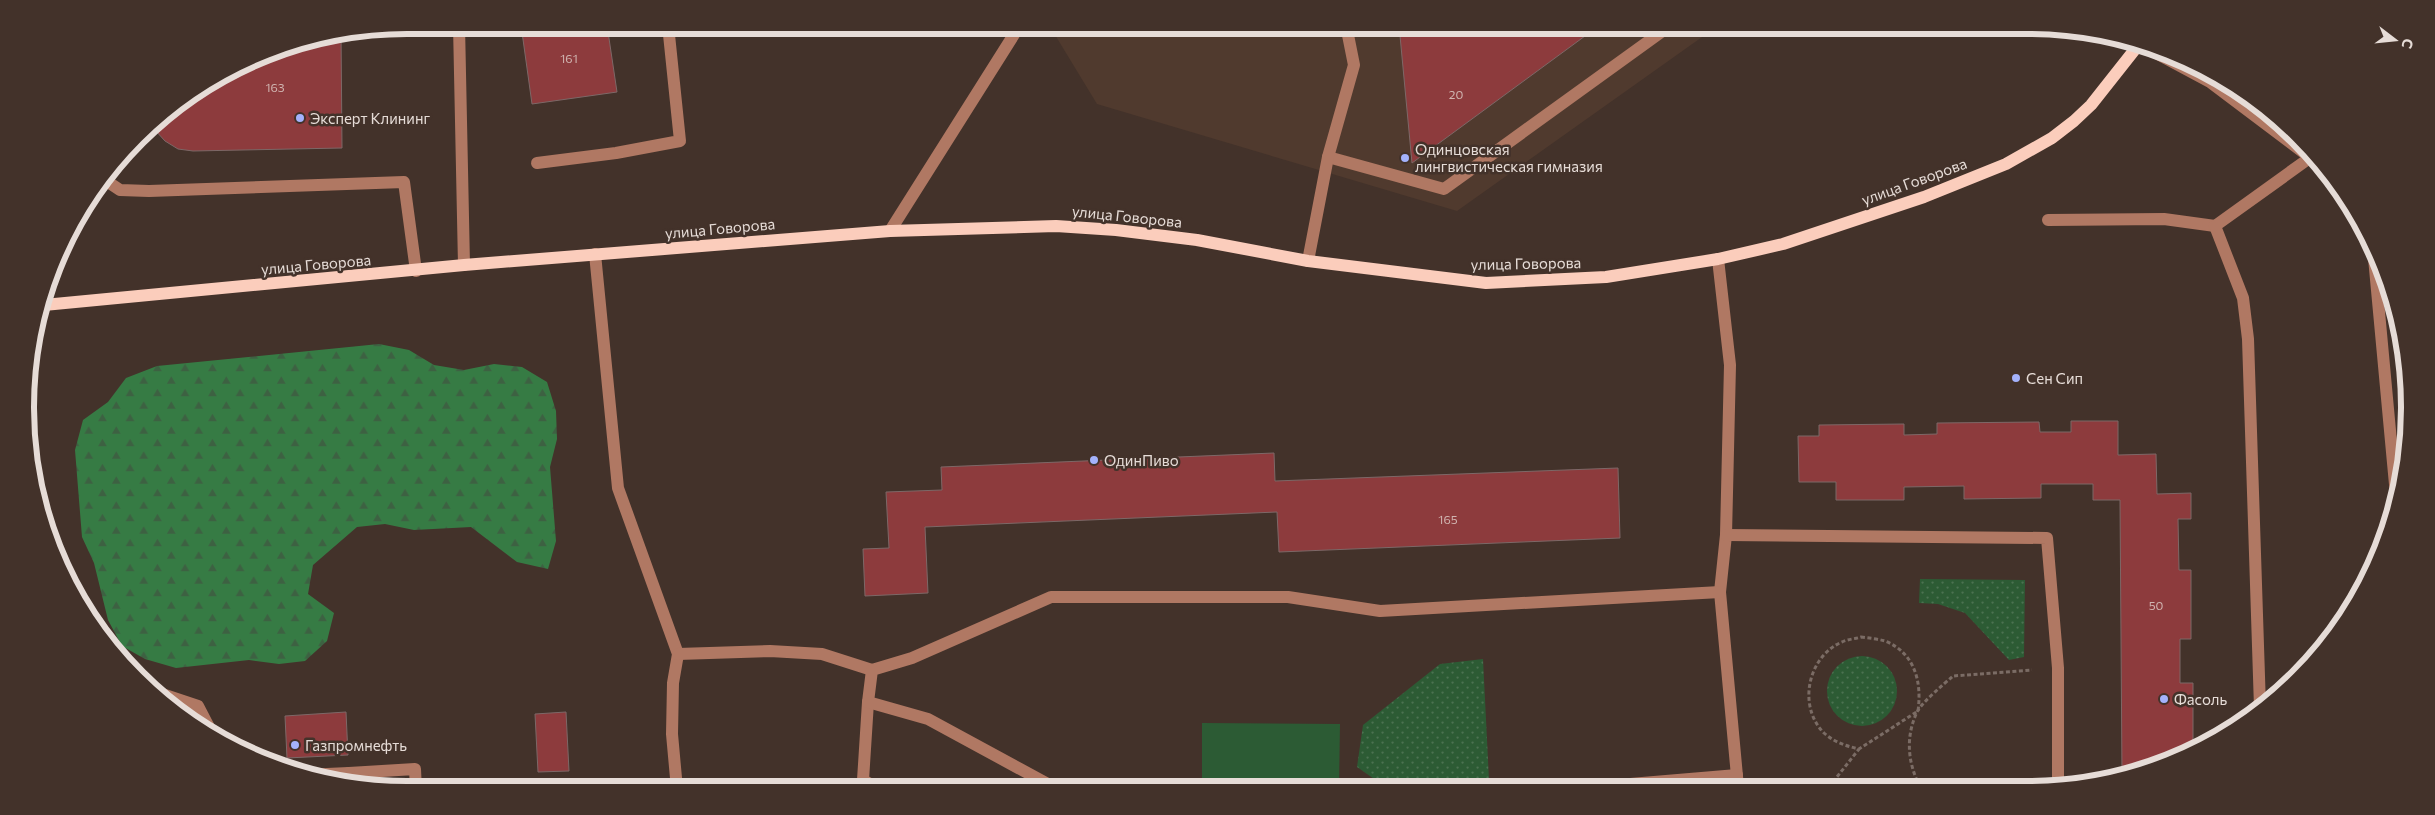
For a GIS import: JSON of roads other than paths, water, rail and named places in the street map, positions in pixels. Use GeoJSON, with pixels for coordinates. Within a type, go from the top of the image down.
{"type":"FeatureCollection","features":[{"type":"Feature","properties":{"kind":"main road","name":"улица Говорова"},"geometry":{"type":"LineString","coordinates":[[48,305],[595,254],[890,231],[1056,226],[1116,230],[1197,240],[1308,261],[1486,283],[1606,277],[1718,259],[1783,244],[1924,197],[2006,164],[2052,138],[2074,121],[2091,105],[2135,50]]}},
{"type":"Feature","properties":{"kind":"lane"},"geometry":{"type":"LineString","coordinates":[[459,34],[464,265]]}},
{"type":"Feature","properties":{"kind":"lane"},"geometry":{"type":"LineString","coordinates":[[537,163],[616,153],[680,141],[669,34]]}},
{"type":"Feature","properties":{"kind":"lane"},"geometry":{"type":"LineString","coordinates":[[890,231],[1014,34]]}},
{"type":"Feature","properties":{"kind":"lane"},"geometry":{"type":"LineString","coordinates":[[1308,261],[1328,157],[1354,65],[1348,34]]}},
{"type":"Feature","properties":{"kind":"lane"},"geometry":{"type":"LineString","coordinates":[[1328,157],[1444,189],[1659,34]]}},
{"type":"Feature","properties":{"kind":"lane"},"geometry":{"type":"LineString","coordinates":[[2188,70],[2210,82],[2262,123],[2294,145]]}},
{"type":"Feature","properties":{"kind":"lane"},"geometry":{"type":"LineString","coordinates":[[2048,220],[2164,219],[2215,226],[2308,159]]}},
{"type":"Feature","properties":{"kind":"lane"},"geometry":{"type":"LineString","coordinates":[[109,183],[120,190],[149,192],[404,182],[416,271]]}},
{"type":"Feature","properties":{"kind":"lane"},"geometry":{"type":"LineString","coordinates":[[2215,226],[2243,298],[2248,339],[2260,700]]}},
{"type":"Feature","properties":{"kind":"lane"},"geometry":{"type":"LineString","coordinates":[[595,254],[618,488],[678,654],[673,683],[672,734],[676,781]]}},
{"type":"Feature","properties":{"kind":"lane"},"geometry":{"type":"LineString","coordinates":[[1718,259],[1730,364],[1726,535],[1720,592],[1737,781]]}},
{"type":"Feature","properties":{"kind":"lane"},"geometry":{"type":"LineString","coordinates":[[2375,270],[2394,478]]}},
{"type":"Feature","properties":{"kind":"lane"},"geometry":{"type":"LineString","coordinates":[[1726,535],[2047,538],[2058,668],[2058,780]]}},
{"type":"Feature","properties":{"kind":"lane"},"geometry":{"type":"LineString","coordinates":[[678,654],[770,651],[822,654],[872,670],[912,658],[1051,597],[1288,597],[1380,611],[1720,592]]}},
{"type":"Feature","properties":{"kind":"lane"},"geometry":{"type":"LineString","coordinates":[[865,781],[863,780],[868,702],[872,670]]}},
{"type":"Feature","properties":{"kind":"lane"},"geometry":{"type":"LineString","coordinates":[[171,697],[198,706],[206,722]]}},
{"type":"Feature","properties":{"kind":"lane"},"geometry":{"type":"LineString","coordinates":[[868,702],[928,719],[1042,781]]}},
{"type":"Feature","properties":{"kind":"lane"},"geometry":{"type":"LineString","coordinates":[[355,777],[415,769],[416,781]]}},
{"type":"Feature","properties":{"kind":"place","name":"Эксперт Клининг"},"geometry":{"type":"Point","coordinates":[300,118]}},
{"type":"Feature","properties":{"kind":"place","name":"Одинцовская лингвистическая гимназия"},"geometry":{"type":"Point","coordinates":[1405,158]}},
{"type":"Feature","properties":{"kind":"place","name":"Сен Сип"},"geometry":{"type":"Point","coordinates":[2016,378]}},
{"type":"Feature","properties":{"kind":"place","name":"ОдинПиво"},"geometry":{"type":"Point","coordinates":[1094,460]}},
{"type":"Feature","properties":{"kind":"place","name":"Фасоль"},"geometry":{"type":"Point","coordinates":[2164,699]}},
{"type":"Feature","properties":{"kind":"place","name":"Газпромнефть"},"geometry":{"type":"Point","coordinates":[295,745]}}]}
